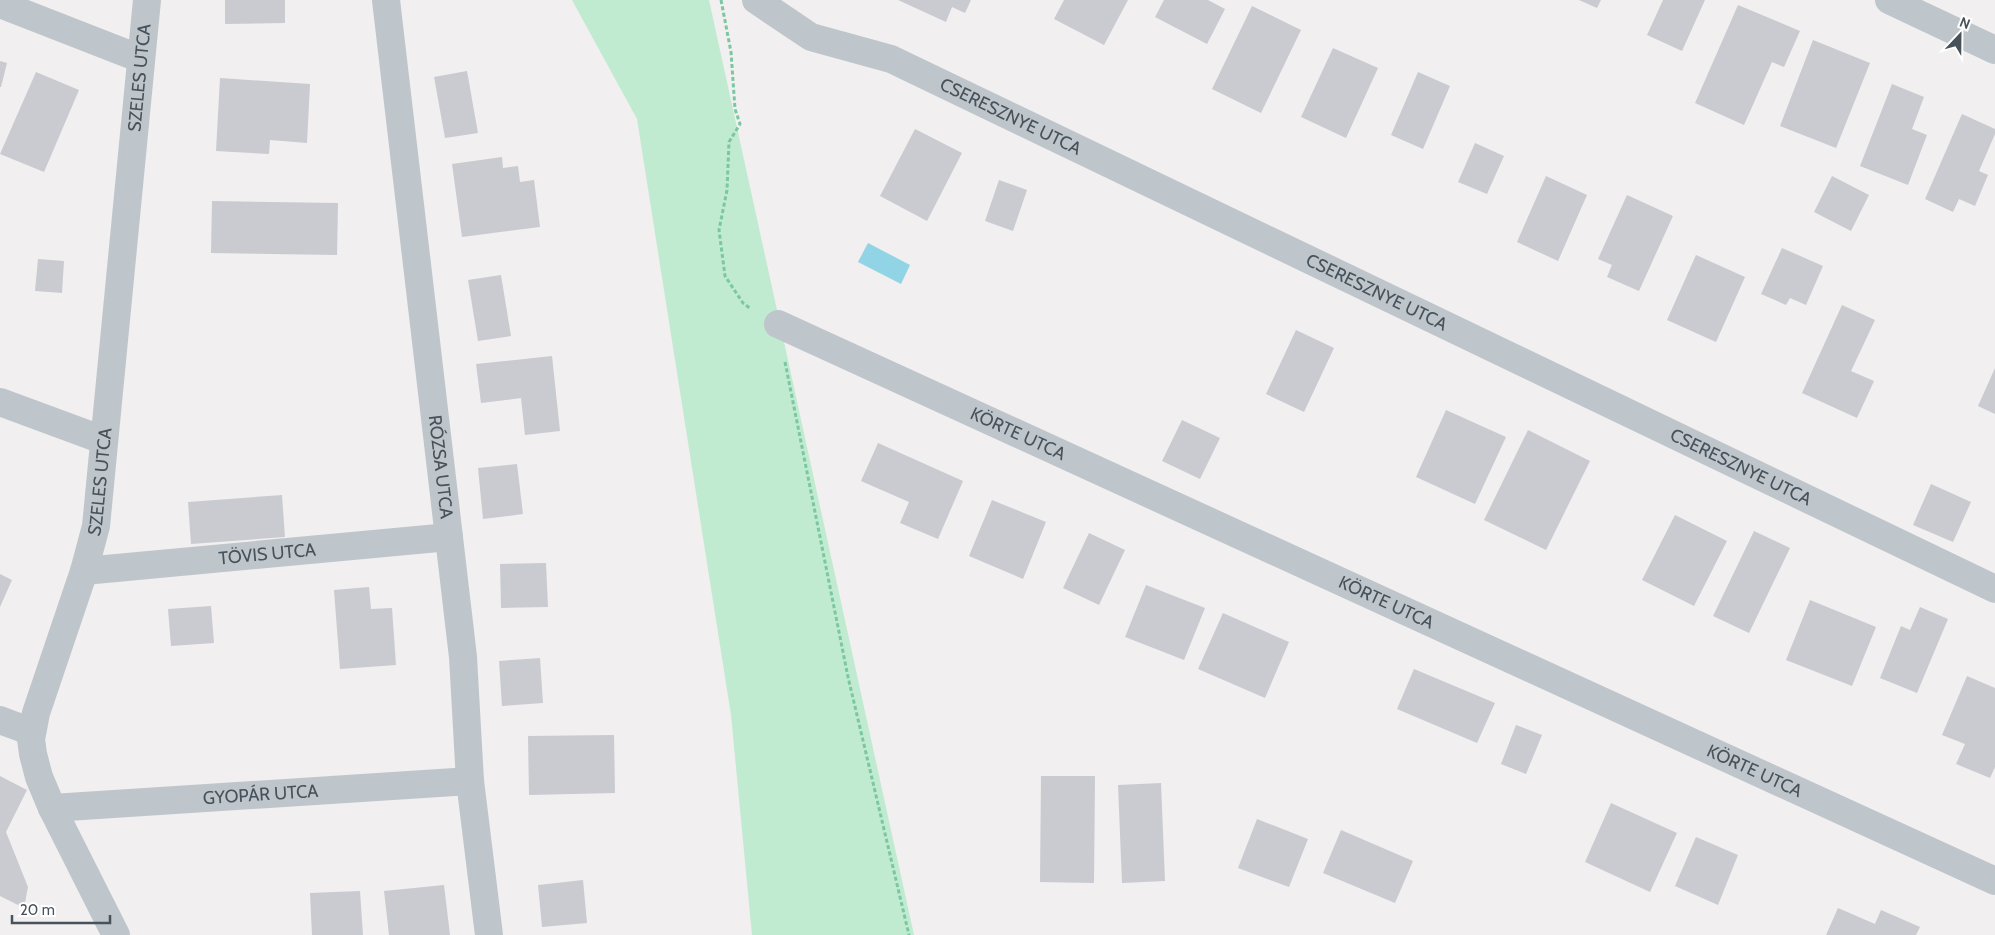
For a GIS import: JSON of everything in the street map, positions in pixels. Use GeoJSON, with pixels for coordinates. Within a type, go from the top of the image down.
{"type":"FeatureCollection","features":[{"type":"Feature","properties":{"kind":"street","name":"SZELES UTCA"},"geometry":{"type":"LineString","coordinates":[[116,935],[52,808],[35,765],[32,732],[36,713],[84,571],[96,526],[147,0]]}},
{"type":"Feature","properties":{"kind":"street","name":"RÓZSA UTCA"},"geometry":{"type":"LineString","coordinates":[[386,0],[463,657],[470,781],[488,935]]}},
{"type":"Feature","properties":{"kind":"street","name":"CSERESZNYE UTCA"},"geometry":{"type":"LineString","coordinates":[[756,0],[811,37],[891,59],[1995,589]]}},
{"type":"Feature","properties":{"kind":"street"},"geometry":{"type":"LineString","coordinates":[[1889,0],[1995,50]]}},
{"type":"Feature","properties":{"kind":"street"},"geometry":{"type":"LineString","coordinates":[[0,4],[141,59]]}},
{"type":"Feature","properties":{"kind":"street","name":"KÖRTE UTCA"},"geometry":{"type":"LineString","coordinates":[[778,324],[1995,880]]}},
{"type":"Feature","properties":{"kind":"street"},"geometry":{"type":"LineString","coordinates":[[0,402],[103,440]]}},
{"type":"Feature","properties":{"kind":"street","name":"TÖVIS UTCA"},"geometry":{"type":"LineString","coordinates":[[84,571],[449,537]]}},
{"type":"Feature","properties":{"kind":"street"},"geometry":{"type":"LineString","coordinates":[[0,720],[32,732]]}},
{"type":"Feature","properties":{"kind":"street","name":"GYOPÁR UTCA"},"geometry":{"type":"LineString","coordinates":[[52,808],[470,781]]}},
{"type":"Feature","properties":{"kind":"path"},"geometry":{"type":"LineString","coordinates":[[721,0],[731,52],[735,109],[740,124],[729,142],[727,190],[719,230],[725,276],[743,303],[778,324],[848,677],[909,935]]}},
{"type":"Feature","properties":{"kind":"green space"},"geometry":{"type":"Polygon","coordinates":[[[572,0],[709,0],[914,935],[752,935],[731,715],[637,119],[572,0]]]}},
{"type":"Feature","properties":{"kind":"water"},"geometry":{"type":"Polygon","coordinates":[[[868,243],[910,265],[901,284],[858,262],[868,243]]]}},
{"type":"Feature","properties":{"kind":"building"},"geometry":{"type":"Polygon","coordinates":[[[225,0],[285,0],[285,23],[225,24],[225,0]]]}},
{"type":"Feature","properties":{"kind":"building"},"geometry":{"type":"Polygon","coordinates":[[[898,0],[971,0],[965,13],[952,7],[946,22],[898,0]]]}},
{"type":"Feature","properties":{"kind":"building"},"geometry":{"type":"Polygon","coordinates":[[[1064,0],[1128,0],[1104,45],[1054,19],[1064,0]]]}},
{"type":"Feature","properties":{"kind":"building"},"geometry":{"type":"Polygon","coordinates":[[[1164,0],[1208,0],[1225,9],[1207,44],[1155,17],[1164,0]]]}},
{"type":"Feature","properties":{"kind":"building"},"geometry":{"type":"Polygon","coordinates":[[[1579,0],[1601,0],[1597,8],[1579,0]]]}},
{"type":"Feature","properties":{"kind":"building"},"geometry":{"type":"Polygon","coordinates":[[[1663,0],[1705,0],[1682,51],[1647,35],[1663,0]]]}},
{"type":"Feature","properties":{"kind":"building"},"geometry":{"type":"Polygon","coordinates":[[[1738,5],[1800,31],[1784,67],[1772,62],[1744,125],[1695,103],[1738,5]]]}},
{"type":"Feature","properties":{"kind":"building"},"geometry":{"type":"Polygon","coordinates":[[[1252,6],[1301,30],[1261,113],[1212,89],[1252,6]]]}},
{"type":"Feature","properties":{"kind":"building"},"geometry":{"type":"Polygon","coordinates":[[[1813,40],[1870,63],[1836,148],[1780,126],[1813,40]]]}},
{"type":"Feature","properties":{"kind":"building"},"geometry":{"type":"Polygon","coordinates":[[[1333,48],[1378,68],[1346,138],[1301,117],[1333,48]]]}},
{"type":"Feature","properties":{"kind":"building"},"geometry":{"type":"Polygon","coordinates":[[[0,61],[7,63],[1,87],[0,87],[0,61]]]}},
{"type":"Feature","properties":{"kind":"building"},"geometry":{"type":"Polygon","coordinates":[[[467,71],[478,133],[445,138],[434,77],[467,71]]]}},
{"type":"Feature","properties":{"kind":"building"},"geometry":{"type":"Polygon","coordinates":[[[36,72],[79,90],[44,172],[0,154],[36,72]]]}},
{"type":"Feature","properties":{"kind":"building"},"geometry":{"type":"Polygon","coordinates":[[[1418,72],[1450,86],[1423,149],[1391,135],[1418,72]]]}},
{"type":"Feature","properties":{"kind":"building"},"geometry":{"type":"Polygon","coordinates":[[[220,78],[310,84],[307,143],[270,140],[269,154],[216,151],[220,78]]]}},
{"type":"Feature","properties":{"kind":"building"},"geometry":{"type":"Polygon","coordinates":[[[1892,84],[1924,97],[1912,129],[1927,135],[1908,185],[1860,166],[1892,84]]]}},
{"type":"Feature","properties":{"kind":"building"},"geometry":{"type":"Polygon","coordinates":[[[1962,114],[1995,129],[1995,134],[1979,171],[1988,175],[1975,206],[1959,199],[1953,212],[1925,199],[1962,114]]]}},
{"type":"Feature","properties":{"kind":"building"},"geometry":{"type":"Polygon","coordinates":[[[915,129],[962,153],[927,221],[880,196],[915,129]]]}},
{"type":"Feature","properties":{"kind":"building"},"geometry":{"type":"Polygon","coordinates":[[[1475,143],[1504,156],[1487,194],[1458,182],[1475,143]]]}},
{"type":"Feature","properties":{"kind":"building"},"geometry":{"type":"Polygon","coordinates":[[[502,157],[503,168],[518,166],[520,182],[534,180],[540,227],[462,237],[452,164],[502,157]]]}},
{"type":"Feature","properties":{"kind":"building"},"geometry":{"type":"Polygon","coordinates":[[[1546,176],[1587,195],[1558,261],[1517,242],[1546,176]]]}},
{"type":"Feature","properties":{"kind":"building"},"geometry":{"type":"Polygon","coordinates":[[[1832,176],[1869,195],[1851,231],[1814,212],[1832,176]]]}},
{"type":"Feature","properties":{"kind":"building"},"geometry":{"type":"Polygon","coordinates":[[[999,180],[1027,190],[1013,231],[985,221],[999,180]]]}},
{"type":"Feature","properties":{"kind":"building"},"geometry":{"type":"Polygon","coordinates":[[[1627,195],[1673,216],[1639,291],[1607,277],[1612,265],[1598,259],[1627,195]]]}},
{"type":"Feature","properties":{"kind":"building"},"geometry":{"type":"Polygon","coordinates":[[[212,201],[338,203],[337,255],[211,253],[212,201]]]}},
{"type":"Feature","properties":{"kind":"building"},"geometry":{"type":"Polygon","coordinates":[[[1782,248],[1823,266],[1806,305],[1790,298],[1786,305],[1761,294],[1782,248]]]}},
{"type":"Feature","properties":{"kind":"building"},"geometry":{"type":"Polygon","coordinates":[[[1696,255],[1745,277],[1716,342],[1667,320],[1696,255]]]}},
{"type":"Feature","properties":{"kind":"building"},"geometry":{"type":"Polygon","coordinates":[[[38,259],[64,261],[62,293],[35,291],[38,259]]]}},
{"type":"Feature","properties":{"kind":"building"},"geometry":{"type":"Polygon","coordinates":[[[501,275],[511,336],[478,341],[468,280],[501,275]]]}},
{"type":"Feature","properties":{"kind":"building"},"geometry":{"type":"Polygon","coordinates":[[[1842,305],[1875,320],[1851,371],[1874,381],[1857,418],[1802,393],[1842,305]]]}},
{"type":"Feature","properties":{"kind":"building"},"geometry":{"type":"Polygon","coordinates":[[[1296,330],[1334,348],[1304,412],[1266,394],[1296,330]]]}},
{"type":"Feature","properties":{"kind":"building"},"geometry":{"type":"Polygon","coordinates":[[[552,356],[560,431],[525,435],[521,398],[481,403],[476,364],[552,356]]]}},
{"type":"Feature","properties":{"kind":"building"},"geometry":{"type":"Polygon","coordinates":[[[1995,368],[1995,414],[1978,406],[1995,368]]]}},
{"type":"Feature","properties":{"kind":"building"},"geometry":{"type":"Polygon","coordinates":[[[1446,410],[1506,437],[1475,504],[1416,477],[1446,410]]]}},
{"type":"Feature","properties":{"kind":"building"},"geometry":{"type":"Polygon","coordinates":[[[1182,420],[1220,438],[1200,479],[1162,461],[1182,420]]]}},
{"type":"Feature","properties":{"kind":"building"},"geometry":{"type":"Polygon","coordinates":[[[1528,430],[1590,461],[1546,550],[1484,520],[1528,430]]]}},
{"type":"Feature","properties":{"kind":"building"},"geometry":{"type":"Polygon","coordinates":[[[878,443],[963,481],[938,539],[900,523],[909,502],[861,481],[878,443]]]}},
{"type":"Feature","properties":{"kind":"building"},"geometry":{"type":"Polygon","coordinates":[[[517,464],[523,514],[483,519],[478,468],[517,464]]]}},
{"type":"Feature","properties":{"kind":"building"},"geometry":{"type":"Polygon","coordinates":[[[1931,484],[1971,502],[1953,542],[1913,525],[1931,484]]]}},
{"type":"Feature","properties":{"kind":"building"},"geometry":{"type":"Polygon","coordinates":[[[282,495],[285,537],[191,544],[188,502],[282,495]]]}},
{"type":"Feature","properties":{"kind":"building"},"geometry":{"type":"Polygon","coordinates":[[[992,500],[1046,522],[1023,579],[969,556],[992,500]]]}},
{"type":"Feature","properties":{"kind":"building"},"geometry":{"type":"Polygon","coordinates":[[[1675,515],[1727,541],[1694,606],[1642,580],[1675,515]]]}},
{"type":"Feature","properties":{"kind":"building"},"geometry":{"type":"Polygon","coordinates":[[[1754,531],[1790,548],[1749,633],[1713,616],[1754,531]]]}},
{"type":"Feature","properties":{"kind":"building"},"geometry":{"type":"Polygon","coordinates":[[[1089,533],[1125,550],[1099,605],[1063,588],[1089,533]]]}},
{"type":"Feature","properties":{"kind":"building"},"geometry":{"type":"Polygon","coordinates":[[[546,563],[548,607],[501,608],[500,564],[546,563]]]}},
{"type":"Feature","properties":{"kind":"building"},"geometry":{"type":"Polygon","coordinates":[[[0,574],[12,580],[0,607],[0,574]]]}},
{"type":"Feature","properties":{"kind":"building"},"geometry":{"type":"Polygon","coordinates":[[[1146,585],[1205,608],[1184,660],[1125,637],[1146,585]]]}},
{"type":"Feature","properties":{"kind":"building"},"geometry":{"type":"Polygon","coordinates":[[[369,587],[371,609],[392,608],[396,665],[340,669],[334,590],[369,587]]]}},
{"type":"Feature","properties":{"kind":"building"},"geometry":{"type":"Polygon","coordinates":[[[1810,600],[1876,627],[1852,686],[1786,660],[1810,600]]]}},
{"type":"Feature","properties":{"kind":"building"},"geometry":{"type":"Polygon","coordinates":[[[211,606],[214,643],[171,646],[168,609],[211,606]]]}},
{"type":"Feature","properties":{"kind":"building"},"geometry":{"type":"Polygon","coordinates":[[[1920,607],[1948,619],[1917,693],[1880,678],[1901,626],[1910,630],[1920,607]]]}},
{"type":"Feature","properties":{"kind":"building"},"geometry":{"type":"Polygon","coordinates":[[[1223,613],[1289,642],[1265,698],[1198,669],[1223,613]]]}},
{"type":"Feature","properties":{"kind":"building"},"geometry":{"type":"Polygon","coordinates":[[[540,658],[543,703],[502,706],[499,661],[540,658]]]}},
{"type":"Feature","properties":{"kind":"building"},"geometry":{"type":"Polygon","coordinates":[[[1414,669],[1495,703],[1477,743],[1397,709],[1414,669]]]}},
{"type":"Feature","properties":{"kind":"building"},"geometry":{"type":"Polygon","coordinates":[[[1967,676],[1995,688],[1995,767],[1990,778],[1956,764],[1965,744],[1942,735],[1967,676]]]}},
{"type":"Feature","properties":{"kind":"building"},"geometry":{"type":"Polygon","coordinates":[[[1516,725],[1542,735],[1526,774],[1501,764],[1516,725]]]}},
{"type":"Feature","properties":{"kind":"building"},"geometry":{"type":"Polygon","coordinates":[[[614,735],[615,793],[529,795],[528,736],[614,735]]]}},
{"type":"Feature","properties":{"kind":"building"},"geometry":{"type":"Polygon","coordinates":[[[0,776],[27,790],[6,832],[28,887],[24,908],[0,896],[0,776]]]}},
{"type":"Feature","properties":{"kind":"building"},"geometry":{"type":"Polygon","coordinates":[[[1041,776],[1095,776],[1094,883],[1040,882],[1041,776]]]}},
{"type":"Feature","properties":{"kind":"building"},"geometry":{"type":"Polygon","coordinates":[[[1161,783],[1165,881],[1122,883],[1118,785],[1161,783]]]}},
{"type":"Feature","properties":{"kind":"building"},"geometry":{"type":"Polygon","coordinates":[[[1611,803],[1677,833],[1650,892],[1585,862],[1611,803]]]}},
{"type":"Feature","properties":{"kind":"building"},"geometry":{"type":"Polygon","coordinates":[[[1257,819],[1308,839],[1289,887],[1238,868],[1257,819]]]}},
{"type":"Feature","properties":{"kind":"building"},"geometry":{"type":"Polygon","coordinates":[[[1341,830],[1413,861],[1395,903],[1323,873],[1341,830]]]}},
{"type":"Feature","properties":{"kind":"building"},"geometry":{"type":"Polygon","coordinates":[[[1696,837],[1738,855],[1718,905],[1675,886],[1696,837]]]}},
{"type":"Feature","properties":{"kind":"building"},"geometry":{"type":"Polygon","coordinates":[[[583,880],[587,923],[542,927],[538,885],[583,880]]]}},
{"type":"Feature","properties":{"kind":"building"},"geometry":{"type":"Polygon","coordinates":[[[444,885],[450,935],[389,935],[384,891],[444,885]]]}},
{"type":"Feature","properties":{"kind":"building"},"geometry":{"type":"Polygon","coordinates":[[[360,891],[363,935],[312,935],[310,893],[360,891]]]}},
{"type":"Feature","properties":{"kind":"building"},"geometry":{"type":"Polygon","coordinates":[[[1838,908],[1875,924],[1881,910],[1920,927],[1916,935],[1826,935],[1838,908]]]}}]}
